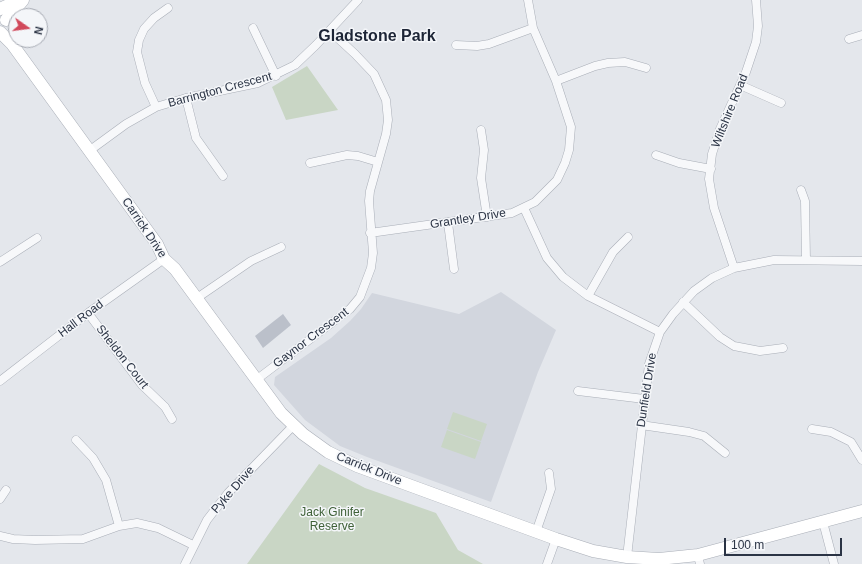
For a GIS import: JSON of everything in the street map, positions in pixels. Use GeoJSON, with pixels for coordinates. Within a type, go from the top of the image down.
{"type":"FeatureCollection","features":[{"type":"Feature","properties":{"kind":"street"},"geometry":{"type":"LineString","coordinates":[[2,20],[19,0]]}},
{"type":"Feature","properties":{"kind":"street"},"geometry":{"type":"LineString","coordinates":[[2,20],[22,0]]}},
{"type":"Feature","properties":{"kind":"street","name":"Barrington Crescent"},"geometry":{"type":"LineString","coordinates":[[89,151],[126,124],[156,107],[186,98],[258,83],[295,66],[358,0]]}},
{"type":"Feature","properties":{"kind":"street","name":"Grantley Drive"},"geometry":{"type":"LineString","coordinates":[[370,233],[512,213],[536,202],[557,180],[566,163],[571,127],[556,81],[533,28],[528,0]]}},
{"type":"Feature","properties":{"kind":"street","name":"Wiltshire Road"},"geometry":{"type":"LineString","coordinates":[[734,268],[714,208],[710,169],[712,154],[720,129],[740,85],[756,42],[758,26],[756,0]]}},
{"type":"Feature","properties":{"kind":"street"},"geometry":{"type":"LineString","coordinates":[[156,107],[145,83],[137,52],[139,40],[144,29],[154,18],[168,8]]}},
{"type":"Feature","properties":{"kind":"street","name":"Carrick Drive"},"geometry":{"type":"LineString","coordinates":[[2,20],[12,44],[157,244],[164,259],[175,269],[256,380],[293,426],[328,452],[356,466],[536,532],[593,551],[627,557],[699,560],[862,511]]}},
{"type":"Feature","properties":{"kind":"street"},"geometry":{"type":"LineString","coordinates":[[253,28],[276,76]]}},
{"type":"Feature","properties":{"kind":"street"},"geometry":{"type":"LineString","coordinates":[[456,45],[477,46],[489,44],[533,28]]}},
{"type":"Feature","properties":{"kind":"street","name":"Gaynor Crescent"},"geometry":{"type":"LineString","coordinates":[[256,380],[341,317],[360,296],[368,280],[371,268],[373,253],[370,233],[369,201],[388,120],[383,91],[374,74],[330,31]]}},
{"type":"Feature","properties":{"kind":"street"},"geometry":{"type":"LineString","coordinates":[[849,39],[862,35]]}},
{"type":"Feature","properties":{"kind":"street"},"geometry":{"type":"LineString","coordinates":[[556,81],[608,62],[625,62],[646,68]]}},
{"type":"Feature","properties":{"kind":"street"},"geometry":{"type":"LineString","coordinates":[[740,85],[781,103]]}},
{"type":"Feature","properties":{"kind":"street"},"geometry":{"type":"LineString","coordinates":[[186,98],[196,138],[223,176]]}},
{"type":"Feature","properties":{"kind":"street"},"geometry":{"type":"LineString","coordinates":[[481,130],[484,150],[481,178],[487,217]]}},
{"type":"Feature","properties":{"kind":"street"},"geometry":{"type":"LineString","coordinates":[[310,163],[347,155],[358,156],[378,162]]}},
{"type":"Feature","properties":{"kind":"street"},"geometry":{"type":"LineString","coordinates":[[656,155],[679,163],[710,169]]}},
{"type":"Feature","properties":{"kind":"street"},"geometry":{"type":"LineString","coordinates":[[801,190],[805,201],[806,260]]}},
{"type":"Feature","properties":{"kind":"street"},"geometry":{"type":"LineString","coordinates":[[524,208],[553,268],[574,288],[660,332]]}},
{"type":"Feature","properties":{"kind":"street"},"geometry":{"type":"LineString","coordinates":[[448,223],[454,269]]}},
{"type":"Feature","properties":{"kind":"street"},"geometry":{"type":"LineString","coordinates":[[588,296],[614,252],[628,237]]}},
{"type":"Feature","properties":{"kind":"street"},"geometry":{"type":"LineString","coordinates":[[0,262],[37,238]]}},
{"type":"Feature","properties":{"kind":"street"},"geometry":{"type":"LineString","coordinates":[[196,298],[251,260],[281,247]]}},
{"type":"Feature","properties":{"kind":"street","name":"Hall Road"},"geometry":{"type":"LineString","coordinates":[[0,380],[88,313],[164,259]]}},
{"type":"Feature","properties":{"kind":"street","name":"Dunfield Drive"},"geometry":{"type":"LineString","coordinates":[[627,557],[649,364],[660,332],[673,314],[694,291],[712,278],[734,268],[774,260],[862,261]]}},
{"type":"Feature","properties":{"kind":"street"},"geometry":{"type":"LineString","coordinates":[[683,302],[720,337],[734,346],[760,351],[784,348]]}},
{"type":"Feature","properties":{"kind":"street","name":"Sheldon Court"},"geometry":{"type":"LineString","coordinates":[[88,313],[142,385],[165,407],[172,419]]}},
{"type":"Feature","properties":{"kind":"street"},"geometry":{"type":"LineString","coordinates":[[578,391],[644,399]]}},
{"type":"Feature","properties":{"kind":"street"},"geometry":{"type":"LineString","coordinates":[[641,425],[689,432],[704,436],[725,453]]}},
{"type":"Feature","properties":{"kind":"street","name":"Pyke Drive"},"geometry":{"type":"LineString","coordinates":[[185,564],[193,545],[207,520],[228,493],[293,426]]}},
{"type":"Feature","properties":{"kind":"street"},"geometry":{"type":"LineString","coordinates":[[812,429],[831,432],[851,442],[862,460]]}},
{"type":"Feature","properties":{"kind":"street"},"geometry":{"type":"LineString","coordinates":[[76,440],[93,458],[106,480],[119,526]]}},
{"type":"Feature","properties":{"kind":"street"},"geometry":{"type":"LineString","coordinates":[[536,532],[551,490],[549,474]]}},
{"type":"Feature","properties":{"kind":"street"},"geometry":{"type":"LineString","coordinates":[[0,499],[6,490]]}},
{"type":"Feature","properties":{"kind":"street"},"geometry":{"type":"LineString","coordinates":[[823,522],[834,564]]}},
{"type":"Feature","properties":{"kind":"street"},"geometry":{"type":"LineString","coordinates":[[0,536],[13,539],[35,540],[83,539],[119,526],[137,523],[148,524],[193,545]]}},
{"type":"Feature","properties":{"kind":"street"},"geometry":{"type":"LineString","coordinates":[[547,564],[556,539]]}},
{"type":"Feature","properties":{"kind":"shaded area"},"geometry":{"type":"Polygon","coordinates":[[[501,292],[556,330],[538,372],[491,502],[340,446],[305,420],[274,385],[275,377],[331,338],[350,321],[361,309],[372,293],[459,314],[501,292]]]}},
{"type":"Feature","properties":{"kind":"green space"},"geometry":{"type":"Polygon","coordinates":[[[307,66],[338,110],[286,120],[272,87],[307,66]]]}},
{"type":"Feature","properties":{"kind":"green space"},"geometry":{"type":"Polygon","coordinates":[[[453,412],[487,424],[481,441],[447,429],[453,412]]]}},
{"type":"Feature","properties":{"kind":"green space"},"geometry":{"type":"Polygon","coordinates":[[[447,430],[481,442],[475,459],[441,447],[447,430]]]}},
{"type":"Feature","properties":{"kind":"green space","name":"Jack Ginifer Reserve"},"geometry":{"type":"Polygon","coordinates":[[[319,464],[365,488],[436,513],[458,550],[483,564],[247,564],[319,464]]]}},
{"type":"Feature","properties":{"kind":"building"},"geometry":{"type":"Polygon","coordinates":[[[283,314],[291,325],[263,348],[255,336],[283,314]]]}},
{"type":"Feature","properties":{"kind":"district","name":"Gladstone Park"},"geometry":{"type":"Point","coordinates":[377,37]}}]}
